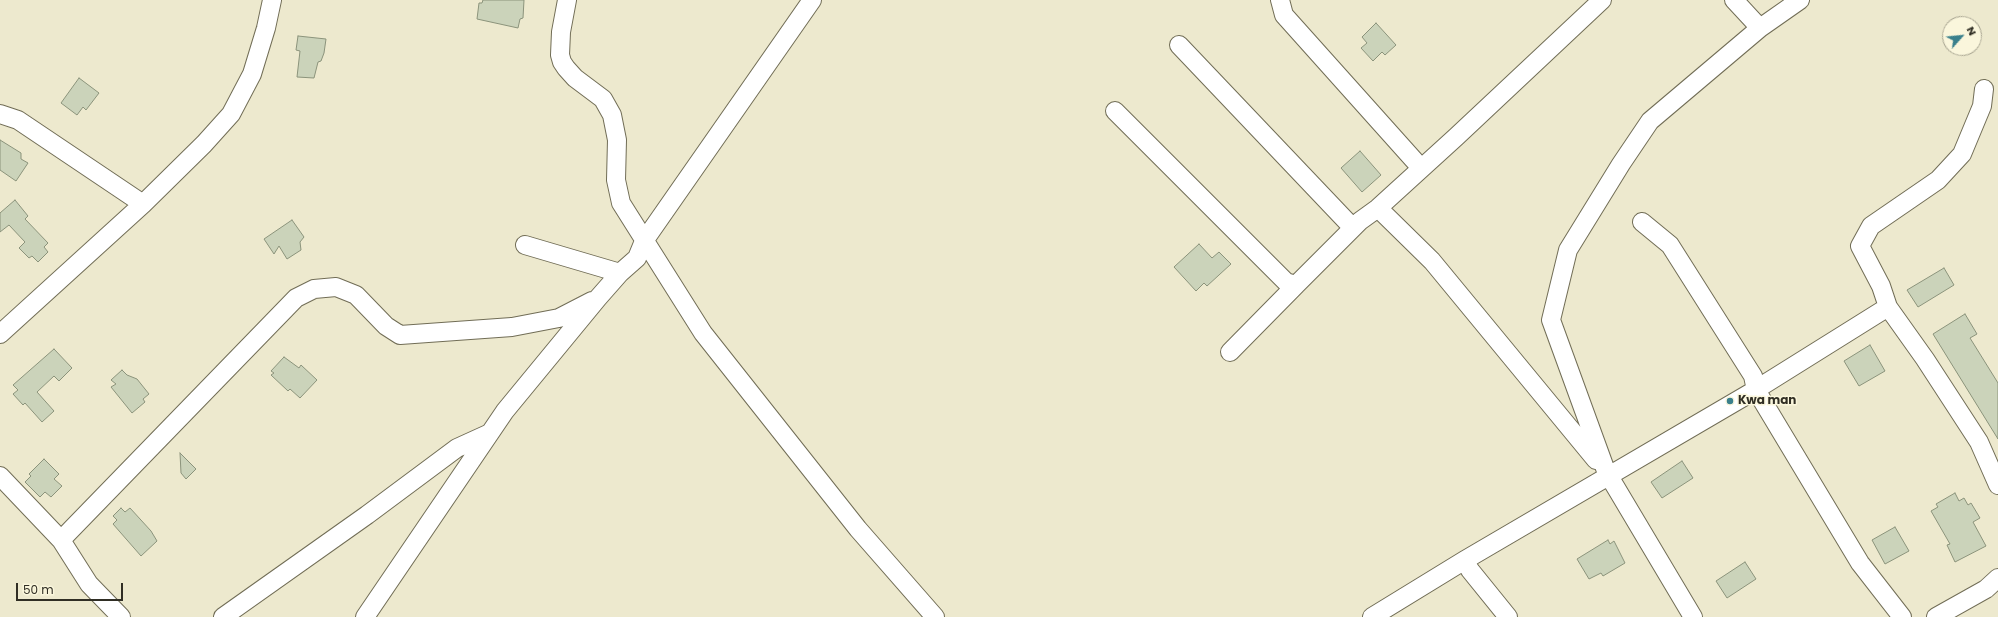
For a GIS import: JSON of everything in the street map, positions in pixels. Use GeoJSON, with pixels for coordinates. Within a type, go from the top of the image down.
{"type":"FeatureCollection","features":[{"type":"Feature","properties":{"kind":"street"},"geometry":{"type":"LineString","coordinates":[[0,334],[143,204],[204,144],[231,114],[252,74],[266,28],[272,0]]}},
{"type":"Feature","properties":{"kind":"street"},"geometry":{"type":"LineString","coordinates":[[567,0],[561,32],[560,55],[566,68],[595,92],[607,106],[612,115],[617,140],[618,190],[621,203],[703,333],[858,529],[935,617]]}},
{"type":"Feature","properties":{"kind":"street"},"geometry":{"type":"LineString","coordinates":[[365,617],[505,411],[598,298],[620,273],[637,258],[644,241],[812,0]]}},
{"type":"Feature","properties":{"kind":"street"},"geometry":{"type":"LineString","coordinates":[[1280,0],[1284,15],[1421,168]]}},
{"type":"Feature","properties":{"kind":"street"},"geometry":{"type":"LineString","coordinates":[[1230,352],[1353,228],[1378,208],[1602,0]]}},
{"type":"Feature","properties":{"kind":"street"},"geometry":{"type":"LineString","coordinates":[[1734,0],[1760,28]]}},
{"type":"Feature","properties":{"kind":"street"},"geometry":{"type":"LineString","coordinates":[[1607,473],[1551,320],[1568,250],[1621,164],[1650,121],[1760,28],[1800,0]]}},
{"type":"Feature","properties":{"kind":"street"},"geometry":{"type":"LineString","coordinates":[[1179,45],[1353,228]]}},
{"type":"Feature","properties":{"kind":"street"},"geometry":{"type":"LineString","coordinates":[[1984,89],[1982,106],[1962,154],[1938,180],[1871,226],[1860,246],[1881,286],[1888,307],[1925,359],[1979,442],[1998,485]]}},
{"type":"Feature","properties":{"kind":"street"},"geometry":{"type":"LineString","coordinates":[[1115,111],[1286,282],[1296,286]]}},
{"type":"Feature","properties":{"kind":"street"},"geometry":{"type":"LineString","coordinates":[[0,114],[18,120],[143,204]]}},
{"type":"Feature","properties":{"kind":"street"},"geometry":{"type":"LineString","coordinates":[[0,124],[18,120]]}},
{"type":"Feature","properties":{"kind":"street"},"geometry":{"type":"LineString","coordinates":[[1378,208],[1432,261],[1607,473],[1693,617]]}},
{"type":"Feature","properties":{"kind":"street"},"geometry":{"type":"LineString","coordinates":[[1642,222],[1670,245],[1753,376],[1756,390],[1860,563],[1902,617]]}},
{"type":"Feature","properties":{"kind":"street"},"geometry":{"type":"LineString","coordinates":[[526,245],[620,273]]}},
{"type":"Feature","properties":{"kind":"street"},"geometry":{"type":"LineString","coordinates":[[60,540],[296,298],[314,289],[336,287],[356,295],[386,326],[400,335],[512,327],[558,318],[598,298]]}},
{"type":"Feature","properties":{"kind":"street"},"geometry":{"type":"LineString","coordinates":[[1372,617],[1607,473],[1756,390],[1888,307]]}},
{"type":"Feature","properties":{"kind":"street"},"geometry":{"type":"LineString","coordinates":[[223,617],[457,448],[491,432]]}},
{"type":"Feature","properties":{"kind":"street"},"geometry":{"type":"LineString","coordinates":[[0,476],[60,540],[89,584],[121,617]]}},
{"type":"Feature","properties":{"kind":"street"},"geometry":{"type":"LineString","coordinates":[[1465,560],[1470,570],[1508,617]]}},
{"type":"Feature","properties":{"kind":"street"},"geometry":{"type":"LineString","coordinates":[[1936,617],[1986,589],[1998,578]]}},
{"type":"Feature","properties":{"kind":"building"},"geometry":{"type":"Polygon","coordinates":[[[483,0],[524,0],[523,18],[520,19],[518,28],[477,19],[479,3],[482,3],[483,0]]]}},
{"type":"Feature","properties":{"kind":"building"},"geometry":{"type":"Polygon","coordinates":[[[1376,23],[1396,45],[1385,55],[1382,52],[1373,61],[1361,48],[1367,43],[1362,37],[1376,23]]]}},
{"type":"Feature","properties":{"kind":"building"},"geometry":{"type":"Polygon","coordinates":[[[298,36],[326,39],[324,53],[321,61],[318,62],[314,78],[297,77],[300,51],[296,50],[298,36]]]}},
{"type":"Feature","properties":{"kind":"building"},"geometry":{"type":"Polygon","coordinates":[[[79,78],[99,93],[86,110],[83,107],[77,115],[61,103],[79,78]]]}},
{"type":"Feature","properties":{"kind":"building"},"geometry":{"type":"Polygon","coordinates":[[[0,140],[21,153],[21,159],[28,163],[16,181],[0,170],[0,140]]]}},
{"type":"Feature","properties":{"kind":"building"},"geometry":{"type":"Polygon","coordinates":[[[1360,151],[1381,175],[1362,192],[1341,168],[1360,151]]]}},
{"type":"Feature","properties":{"kind":"building"},"geometry":{"type":"Polygon","coordinates":[[[15,200],[28,216],[25,219],[48,243],[44,247],[48,252],[38,262],[32,256],[29,258],[19,248],[25,242],[9,225],[0,232],[0,213],[15,200]]]}},
{"type":"Feature","properties":{"kind":"building"},"geometry":{"type":"Polygon","coordinates":[[[292,220],[304,237],[300,242],[301,250],[287,259],[279,246],[274,254],[264,239],[292,220]]]}},
{"type":"Feature","properties":{"kind":"building"},"geometry":{"type":"Polygon","coordinates":[[[1199,244],[1212,258],[1219,252],[1231,264],[1207,286],[1204,283],[1196,291],[1174,267],[1199,244]]]}},
{"type":"Feature","properties":{"kind":"building"},"geometry":{"type":"Polygon","coordinates":[[[1944,268],[1954,285],[1918,307],[1907,290],[1944,268]]]}},
{"type":"Feature","properties":{"kind":"building"},"geometry":{"type":"Polygon","coordinates":[[[1965,314],[1977,334],[1970,338],[1998,383],[1998,439],[1933,334],[1965,314]]]}},
{"type":"Feature","properties":{"kind":"building"},"geometry":{"type":"Polygon","coordinates":[[[1870,345],[1885,371],[1859,386],[1844,361],[1870,345]]]}},
{"type":"Feature","properties":{"kind":"building"},"geometry":{"type":"Polygon","coordinates":[[[54,349],[72,368],[59,381],[54,376],[37,392],[54,411],[42,422],[25,403],[23,405],[13,394],[18,390],[13,385],[54,349]]]}},
{"type":"Feature","properties":{"kind":"building"},"geometry":{"type":"Polygon","coordinates":[[[284,357],[299,368],[301,365],[317,380],[300,398],[290,389],[288,391],[271,375],[274,373],[271,371],[284,357]]]}},
{"type":"Feature","properties":{"kind":"building"},"geometry":{"type":"Polygon","coordinates":[[[122,370],[127,375],[137,379],[149,394],[143,399],[145,402],[132,413],[111,387],[116,384],[111,380],[122,370]]]}},
{"type":"Feature","properties":{"kind":"building"},"geometry":{"type":"Polygon","coordinates":[[[180,453],[196,469],[186,479],[181,473],[180,453]]]}},
{"type":"Feature","properties":{"kind":"building"},"geometry":{"type":"Polygon","coordinates":[[[44,459],[59,474],[54,479],[62,486],[51,497],[45,492],[40,497],[25,482],[31,476],[29,474],[44,459]]]}},
{"type":"Feature","properties":{"kind":"building"},"geometry":{"type":"Polygon","coordinates":[[[1682,461],[1693,478],[1662,498],[1651,482],[1682,461]]]}},
{"type":"Feature","properties":{"kind":"building"},"geometry":{"type":"Polygon","coordinates":[[[1955,493],[1959,501],[1964,498],[1968,505],[1971,503],[1980,518],[1973,522],[1986,546],[1955,562],[1947,545],[1950,544],[1931,511],[1938,507],[1936,504],[1955,493]]]}},
{"type":"Feature","properties":{"kind":"building"},"geometry":{"type":"Polygon","coordinates":[[[121,508],[125,512],[130,508],[151,531],[157,541],[141,556],[113,524],[117,520],[113,516],[121,508]]]}},
{"type":"Feature","properties":{"kind":"building"},"geometry":{"type":"Polygon","coordinates":[[[1895,527],[1909,551],[1885,564],[1872,540],[1895,527]]]}},
{"type":"Feature","properties":{"kind":"building"},"geometry":{"type":"Polygon","coordinates":[[[1608,540],[1610,544],[1614,541],[1625,563],[1603,576],[1601,573],[1589,579],[1577,559],[1608,540]]]}},
{"type":"Feature","properties":{"kind":"building"},"geometry":{"type":"Polygon","coordinates":[[[1745,562],[1756,579],[1727,598],[1716,581],[1745,562]]]}},
{"type":"Feature","properties":{"kind":"place","name":"Kwa man"},"geometry":{"type":"Point","coordinates":[1730,401]}}]}
